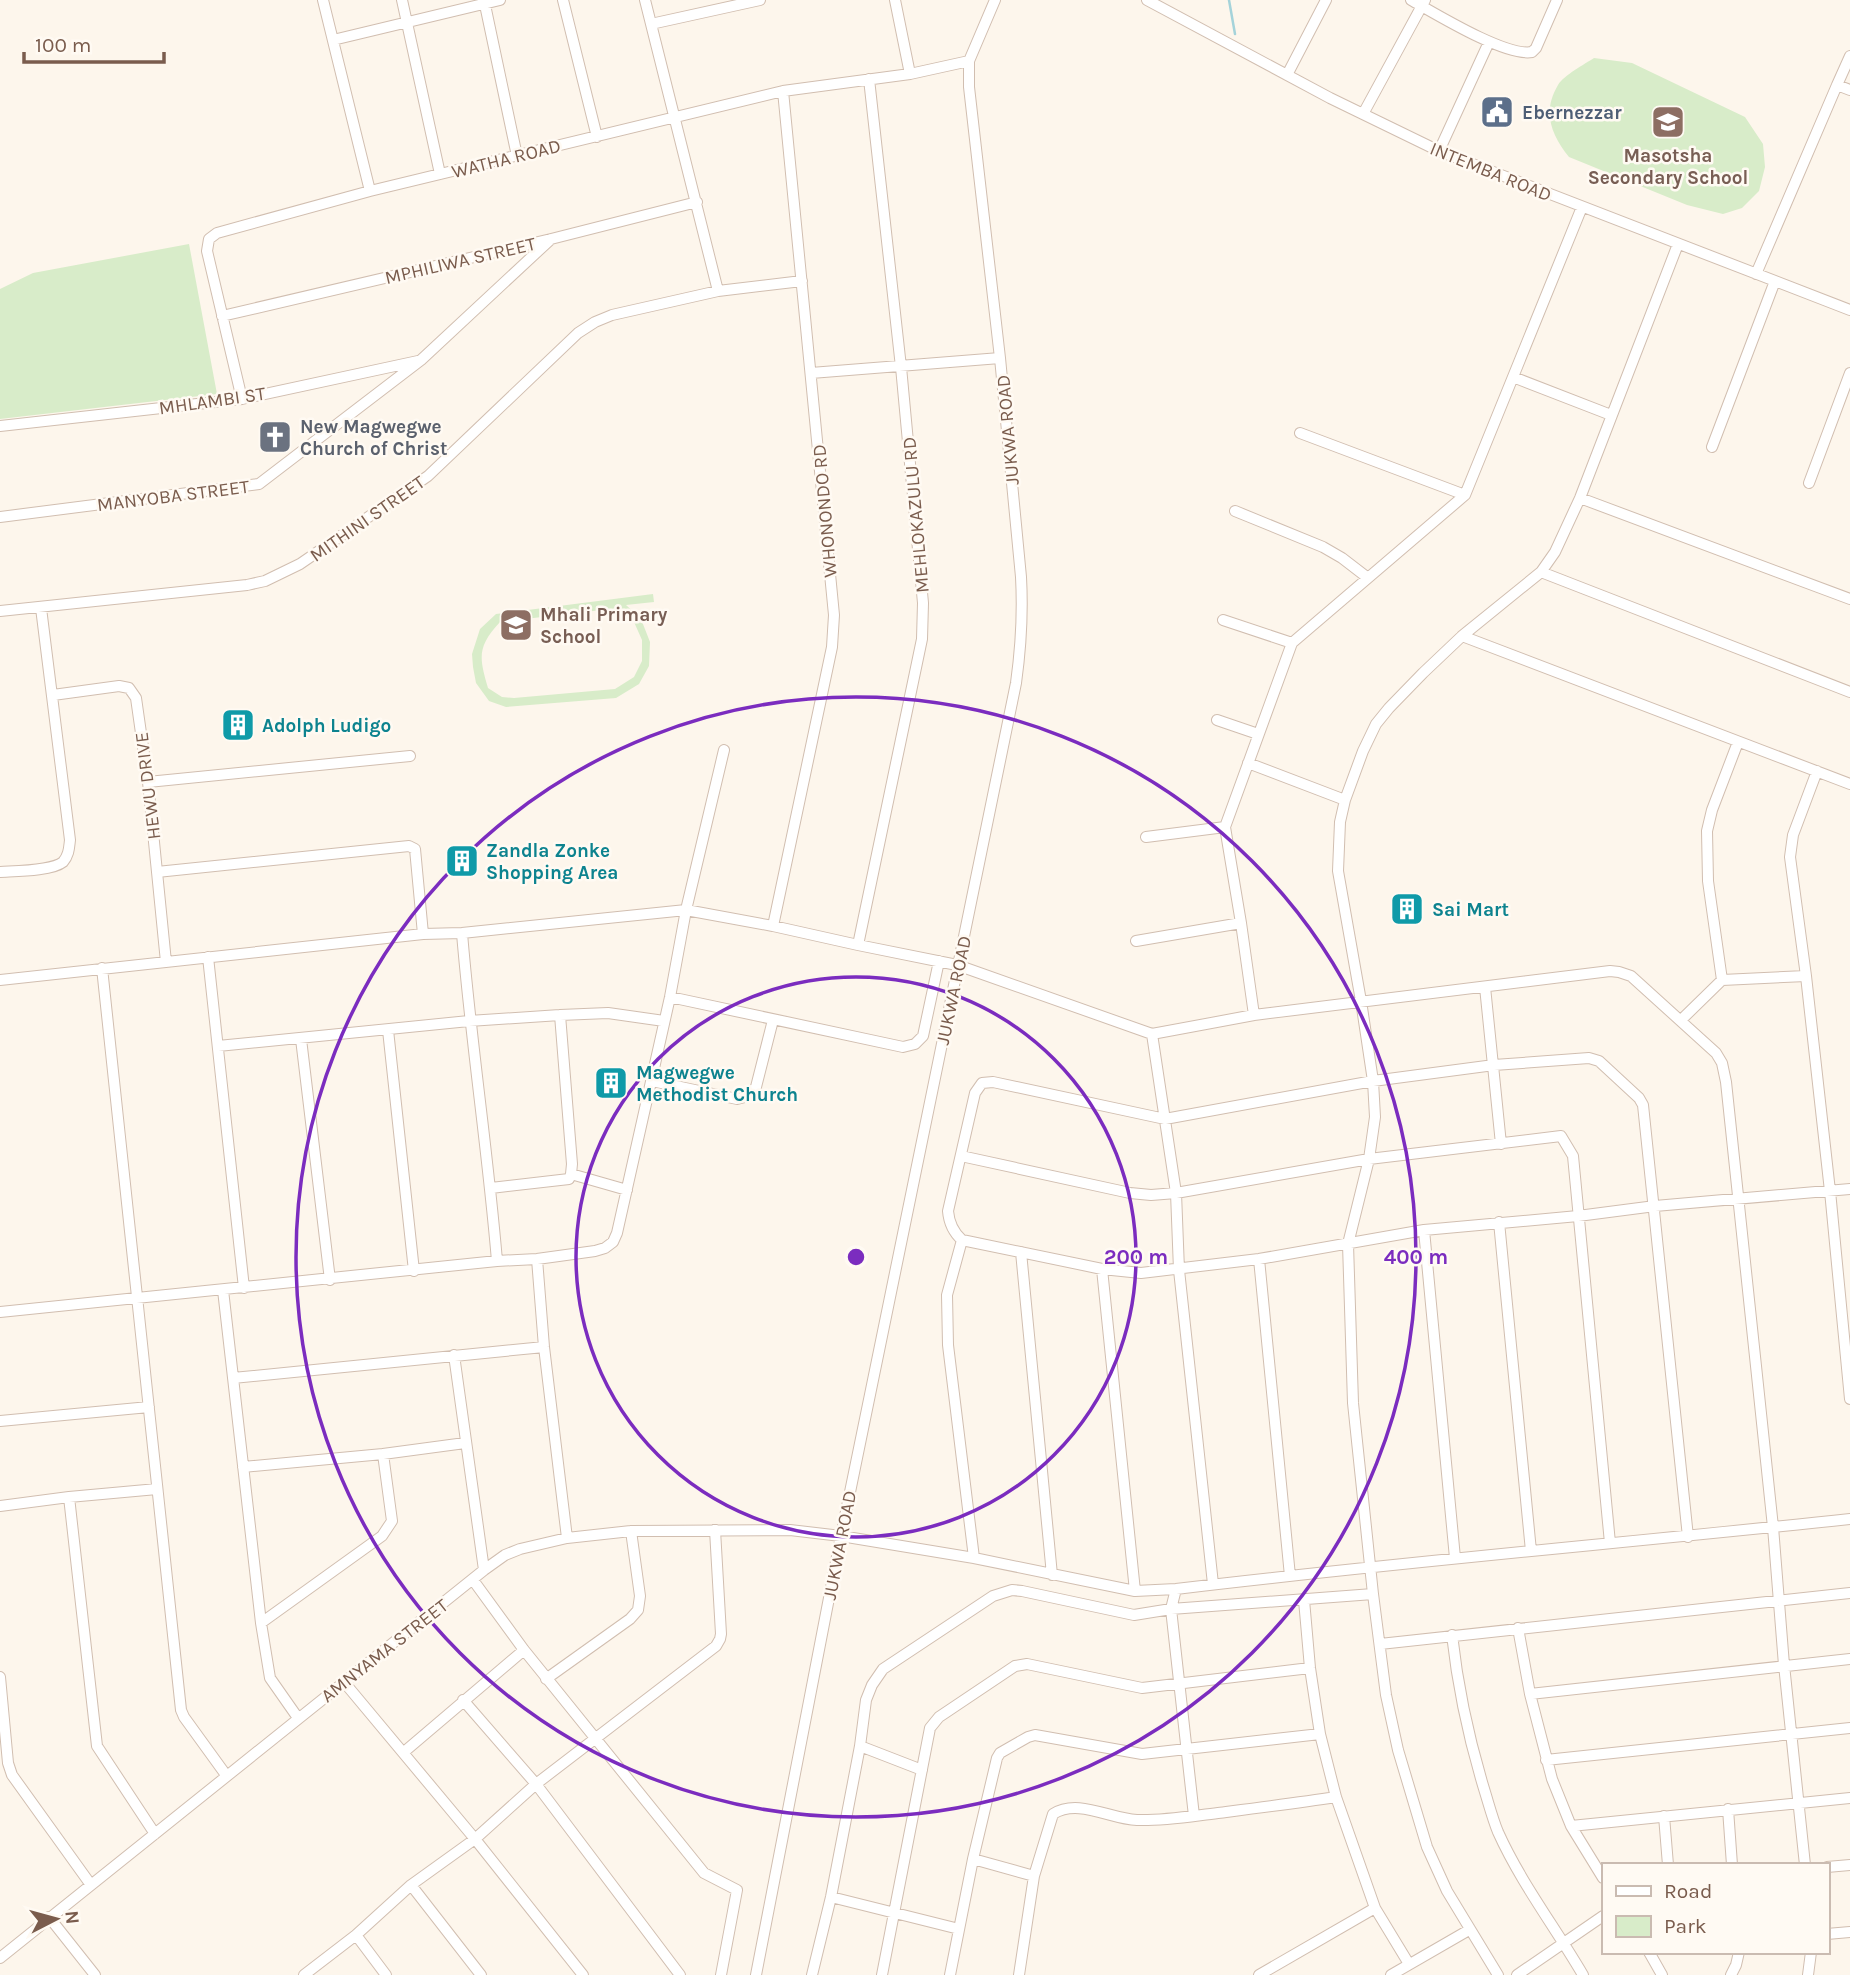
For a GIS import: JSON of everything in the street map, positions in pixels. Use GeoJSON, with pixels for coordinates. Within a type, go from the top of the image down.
{"type":"FeatureCollection","features":[{"type":"Feature","properties":{"kind":"street"},"geometry":{"type":"LineString","coordinates":[[323,0],[370,191]]}},
{"type":"Feature","properties":{"kind":"street"},"geometry":{"type":"LineString","coordinates":[[401,0],[440,174]]}},
{"type":"Feature","properties":{"kind":"street"},"geometry":{"type":"LineString","coordinates":[[333,40],[500,0]]}},
{"type":"Feature","properties":{"kind":"street"},"geometry":{"type":"LineString","coordinates":[[563,0],[597,136]]}},
{"type":"Feature","properties":{"kind":"street"},"geometry":{"type":"LineString","coordinates":[[645,0],[718,290]]}},
{"type":"Feature","properties":{"kind":"street"},"geometry":{"type":"LineString","coordinates":[[651,24],[726,3],[760,0]]}},
{"type":"Feature","properties":{"kind":"street"},"geometry":{"type":"LineString","coordinates":[[895,0],[909,74]]}},
{"type":"Feature","properties":{"kind":"street","name":"JUKWA ROAD"},"geometry":{"type":"LineString","coordinates":[[756,1975],[841,1536],[1016,684],[1022,640],[1021,577],[1000,358],[969,87],[969,61],[995,0]]}},
{"type":"Feature","properties":{"kind":"street","name":"INTEMBA ROAD"},"geometry":{"type":"LineString","coordinates":[[1147,0],[1287,75],[1439,150],[1850,310]]}},
{"type":"Feature","properties":{"kind":"street"},"geometry":{"type":"LineString","coordinates":[[1287,75],[1326,0]]}},
{"type":"Feature","properties":{"kind":"street"},"geometry":{"type":"LineString","coordinates":[[1410,0],[1424,3],[1489,42],[1525,53],[1536,48],[1557,0]]}},
{"type":"Feature","properties":{"kind":"street"},"geometry":{"type":"LineString","coordinates":[[484,2],[517,156]]}},
{"type":"Feature","properties":{"kind":"street"},"geometry":{"type":"LineString","coordinates":[[1363,114],[1424,3]]}},
{"type":"Feature","properties":{"kind":"street"},"geometry":{"type":"LineString","coordinates":[[1439,150],[1489,42]]}},
{"type":"Feature","properties":{"kind":"street"},"geometry":{"type":"LineString","coordinates":[[1756,274],[1850,56]]}},
{"type":"Feature","properties":{"kind":"street","name":"WATHA ROAD"},"geometry":{"type":"LineString","coordinates":[[242,399],[207,251],[209,239],[217,233],[370,191],[783,91],[909,74],[969,61]]}},
{"type":"Feature","properties":{"kind":"street","name":"MEHLOKAZULU RD"},"geometry":{"type":"LineString","coordinates":[[858,945],[922,639],[923,603],[901,367],[869,79]]}},
{"type":"Feature","properties":{"kind":"street"},"geometry":{"type":"LineString","coordinates":[[1837,85],[1850,90]]}},
{"type":"Feature","properties":{"kind":"street","name":"WHONONDO RD"},"geometry":{"type":"LineString","coordinates":[[773,926],[832,648],[834,615],[783,91]]}},
{"type":"Feature","properties":{"kind":"street","name":"MPHILIWA STREET"},"geometry":{"type":"LineString","coordinates":[[222,316],[697,202]]}},
{"type":"Feature","properties":{"kind":"street"},"geometry":{"type":"LineString","coordinates":[[1254,1015],[1225,827],[1292,643],[1465,495],[1582,207]]}},
{"type":"Feature","properties":{"kind":"street","name":"MANYOBA STREET"},"geometry":{"type":"LineString","coordinates":[[0,517],[260,484],[421,360],[551,239]]}},
{"type":"Feature","properties":{"kind":"street"},"geometry":{"type":"LineString","coordinates":[[1498,1975],[1447,1891],[1427,1847],[1398,1750],[1386,1695],[1353,1403],[1348,1244],[1369,1159],[1375,1117],[1373,1081],[1338,872],[1338,843],[1345,800],[1363,751],[1377,724],[1423,673],[1462,636],[1541,572],[1555,552],[1580,498],[1678,244]]}},
{"type":"Feature","properties":{"kind":"street","name":"MITHINI STREET"},"geometry":{"type":"LineString","coordinates":[[0,611],[247,585],[277,576],[300,564],[428,476],[578,333],[596,321],[718,290],[802,281]]}},
{"type":"Feature","properties":{"kind":"street"},"geometry":{"type":"LineString","coordinates":[[1712,447],[1775,281]]}},
{"type":"Feature","properties":{"kind":"street"},"geometry":{"type":"LineString","coordinates":[[811,373],[1000,358]]}},
{"type":"Feature","properties":{"kind":"street","name":"MHLAMBI ST"},"geometry":{"type":"LineString","coordinates":[[0,426],[242,399],[421,360]]}},
{"type":"Feature","properties":{"kind":"street"},"geometry":{"type":"LineString","coordinates":[[1810,483],[1850,373]]}},
{"type":"Feature","properties":{"kind":"street"},"geometry":{"type":"LineString","coordinates":[[1513,377],[1611,415]]}},
{"type":"Feature","properties":{"kind":"street"},"geometry":{"type":"LineString","coordinates":[[1300,433],[1465,495]]}},
{"type":"Feature","properties":{"kind":"street"},"geometry":{"type":"LineString","coordinates":[[1580,498],[1850,599]]}},
{"type":"Feature","properties":{"kind":"street"},"geometry":{"type":"LineString","coordinates":[[1235,511],[1323,547],[1368,578]]}},
{"type":"Feature","properties":{"kind":"street"},"geometry":{"type":"LineString","coordinates":[[1541,572],[1850,692]]}},
{"type":"Feature","properties":{"kind":"street"},"geometry":{"type":"LineString","coordinates":[[0,872],[53,866],[62,862],[69,852],[70,840],[41,608]]}},
{"type":"Feature","properties":{"kind":"street"},"geometry":{"type":"LineString","coordinates":[[1223,620],[1292,643]]}},
{"type":"Feature","properties":{"kind":"street"},"geometry":{"type":"LineString","coordinates":[[1462,636],[1850,785]]}},
{"type":"Feature","properties":{"kind":"street","name":"HEWU DRIVE"},"geometry":{"type":"LineString","coordinates":[[53,695],[119,686],[129,688],[136,698],[148,782],[166,962]]}},
{"type":"Feature","properties":{"kind":"street"},"geometry":{"type":"LineString","coordinates":[[1217,720],[1258,734]]}},
{"type":"Feature","properties":{"kind":"street"},"geometry":{"type":"LineString","coordinates":[[1722,980],[1708,881],[1707,831],[1712,810],[1738,741]]}},
{"type":"Feature","properties":{"kind":"street"},"geometry":{"type":"LineString","coordinates":[[0,1312],[537,1259],[595,1251],[613,1242],[652,1081],[686,910],[724,750]]}},
{"type":"Feature","properties":{"kind":"street"},"geometry":{"type":"LineString","coordinates":[[148,782],[410,756]]}},
{"type":"Feature","properties":{"kind":"street"},"geometry":{"type":"LineString","coordinates":[[1248,763],[1345,800]]}},
{"type":"Feature","properties":{"kind":"street"},"geometry":{"type":"LineString","coordinates":[[1817,771],[1790,846],[1830,1191],[1850,1399]]}},
{"type":"Feature","properties":{"kind":"street"},"geometry":{"type":"LineString","coordinates":[[1146,836],[1225,827]]}},
{"type":"Feature","properties":{"kind":"street"},"geometry":{"type":"LineString","coordinates":[[157,872],[409,846],[415,849],[423,934]]}},
{"type":"Feature","properties":{"kind":"street"},"geometry":{"type":"LineString","coordinates":[[0,980],[423,934],[461,933],[686,910],[957,965],[1153,1034],[1254,1015],[1361,1001],[1619,972],[1631,976],[1716,1053],[1722,1063],[1726,1082],[1773,1527],[1790,1734],[1805,1863]]}},
{"type":"Feature","properties":{"kind":"street"},"geometry":{"type":"LineString","coordinates":[[1136,941],[1241,923]]}},
{"type":"Feature","properties":{"kind":"street"},"geometry":{"type":"LineString","coordinates":[[461,933],[497,1261]]}},
{"type":"Feature","properties":{"kind":"street"},"geometry":{"type":"LineString","coordinates":[[208,957],[244,1288]]}},
{"type":"Feature","properties":{"kind":"street"},"geometry":{"type":"LineString","coordinates":[[670,997],[904,1047],[915,1044],[923,1036],[939,961]]}},
{"type":"Feature","properties":{"kind":"street"},"geometry":{"type":"LineString","coordinates":[[102,968],[181,1710],[226,1775]]}},
{"type":"Feature","properties":{"kind":"street"},"geometry":{"type":"LineString","coordinates":[[1681,1020],[1722,980],[1806,976]]}},
{"type":"Feature","properties":{"kind":"street"},"geometry":{"type":"LineString","coordinates":[[1485,987],[1501,1144]]}},
{"type":"Feature","properties":{"kind":"street"},"geometry":{"type":"LineString","coordinates":[[218,1046],[470,1021],[560,1015],[608,1013],[664,1021]]}},
{"type":"Feature","properties":{"kind":"street"},"geometry":{"type":"LineString","coordinates":[[491,1188],[569,1179],[571,1174],[560,1015]]}},
{"type":"Feature","properties":{"kind":"street"},"geometry":{"type":"LineString","coordinates":[[652,1081],[737,1099],[749,1096],[756,1087],[773,1020]]}},
{"type":"Feature","properties":{"kind":"street"},"geometry":{"type":"LineString","coordinates":[[388,1030],[414,1271]]}},
{"type":"Feature","properties":{"kind":"street"},"geometry":{"type":"LineString","coordinates":[[1153,1034],[1176,1193],[1179,1270],[1213,1584]]}},
{"type":"Feature","properties":{"kind":"street"},"geometry":{"type":"LineString","coordinates":[[301,1039],[330,1280]]}},
{"type":"Feature","properties":{"kind":"street"},"geometry":{"type":"LineString","coordinates":[[1688,1536],[1655,1206],[1643,1105],[1639,1098],[1599,1061],[1589,1058],[1494,1065],[1373,1081],[1165,1119],[993,1082],[982,1083],[975,1093],[948,1211],[952,1228],[962,1240],[1102,1269],[1141,1273],[1179,1270],[1423,1230],[1655,1206],[1850,1189]]}},
{"type":"Feature","properties":{"kind":"street"},"geometry":{"type":"LineString","coordinates":[[961,1156],[1130,1193],[1151,1195],[1369,1159],[1561,1136],[1573,1156],[1610,1544]]}},
{"type":"Feature","properties":{"kind":"street"},"geometry":{"type":"LineString","coordinates":[[571,1174],[627,1191]]}},
{"type":"Feature","properties":{"kind":"street"},"geometry":{"type":"LineString","coordinates":[[1499,1222],[1531,1551]]}},
{"type":"Feature","properties":{"kind":"street"},"geometry":{"type":"LineString","coordinates":[[1423,1230],[1455,1558]]}},
{"type":"Feature","properties":{"kind":"street"},"geometry":{"type":"LineString","coordinates":[[962,1240],[947,1295],[948,1345],[974,1558]]}},
{"type":"Feature","properties":{"kind":"street"},"geometry":{"type":"LineString","coordinates":[[1021,1252],[1052,1575]]}},
{"type":"Feature","properties":{"kind":"street"},"geometry":{"type":"LineString","coordinates":[[537,1259],[544,1348],[567,1538]]}},
{"type":"Feature","properties":{"kind":"street"},"geometry":{"type":"LineString","coordinates":[[1259,1259],[1290,1576]]}},
{"type":"Feature","properties":{"kind":"street"},"geometry":{"type":"LineString","coordinates":[[1102,1269],[1135,1591]]}},
{"type":"Feature","properties":{"kind":"street"},"geometry":{"type":"LineString","coordinates":[[223,1290],[261,1623],[270,1678],[298,1718]]}},
{"type":"Feature","properties":{"kind":"street"},"geometry":{"type":"LineString","coordinates":[[233,1378],[544,1348]]}},
{"type":"Feature","properties":{"kind":"street"},"geometry":{"type":"LineString","coordinates":[[454,1355],[484,1570]]}},
{"type":"Feature","properties":{"kind":"street"},"geometry":{"type":"LineString","coordinates":[[0,1421],[149,1407]]}},
{"type":"Feature","properties":{"kind":"street"},"geometry":{"type":"LineString","coordinates":[[243,1467],[383,1454],[465,1443]]}},
{"type":"Feature","properties":{"kind":"street"},"geometry":{"type":"LineString","coordinates":[[261,1623],[382,1536],[392,1521],[383,1454]]}},
{"type":"Feature","properties":{"kind":"street"},"geometry":{"type":"LineString","coordinates":[[0,1506],[157,1489]]}},
{"type":"Feature","properties":{"kind":"street"},"geometry":{"type":"LineString","coordinates":[[69,1497],[97,1746],[155,1834]]}},
{"type":"Feature","properties":{"kind":"street","name":"AMNYAMA STREET"},"geometry":{"type":"LineString","coordinates":[[0,1958],[484,1570],[505,1555],[520,1549],[567,1538],[631,1531],[790,1530],[974,1558],[1135,1591],[1850,1519]]}},
{"type":"Feature","properties":{"kind":"street"},"geometry":{"type":"LineString","coordinates":[[304,1975],[356,1935],[411,1885],[475,1839],[536,1784],[719,1643],[715,1530]]}},
{"type":"Feature","properties":{"kind":"street"},"geometry":{"type":"LineString","coordinates":[[546,1679],[630,1619],[638,1610],[640,1596],[631,1531]]}},
{"type":"Feature","properties":{"kind":"street"},"geometry":{"type":"LineString","coordinates":[[473,1580],[546,1679],[704,1873],[737,1890],[721,1975]]}},
{"type":"Feature","properties":{"kind":"street"},"geometry":{"type":"LineString","coordinates":[[1175,1589],[1171,1609],[1194,1816]]}},
{"type":"Feature","properties":{"kind":"street"},"geometry":{"type":"LineString","coordinates":[[812,1975],[831,1897],[860,1746],[866,1700],[883,1669],[993,1596],[1012,1590],[1134,1615],[1171,1609],[1373,1594]]}},
{"type":"Feature","properties":{"kind":"street"},"geometry":{"type":"LineString","coordinates":[[1380,1644],[1850,1593]]}},
{"type":"Feature","properties":{"kind":"street"},"geometry":{"type":"LineString","coordinates":[[1304,1600],[1310,1668],[1320,1734],[1336,1797],[1375,1908],[1409,1964]]}},
{"type":"Feature","properties":{"kind":"street"},"geometry":{"type":"LineString","coordinates":[[1518,1628],[1530,1694],[1552,1779],[1571,1826],[1602,1876]]}},
{"type":"Feature","properties":{"kind":"street"},"geometry":{"type":"LineString","coordinates":[[1452,1635],[1456,1675],[1472,1751],[1498,1831],[1529,1891],[1583,1975]]}},
{"type":"Feature","properties":{"kind":"street"},"geometry":{"type":"LineString","coordinates":[[404,1752],[524,1650]]}},
{"type":"Feature","properties":{"kind":"street"},"geometry":{"type":"LineString","coordinates":[[1530,1694],[1850,1659]]}},
{"type":"Feature","properties":{"kind":"street"},"geometry":{"type":"LineString","coordinates":[[882,1975],[930,1728],[937,1719],[1015,1666],[1027,1664],[1139,1688],[1310,1668]]}},
{"type":"Feature","properties":{"kind":"street"},"geometry":{"type":"LineString","coordinates":[[0,1677],[8,1763],[12,1775],[91,1885]]}},
{"type":"Feature","properties":{"kind":"street"},"geometry":{"type":"LineString","coordinates":[[344,1682],[475,1839],[583,1975]]}},
{"type":"Feature","properties":{"kind":"street"},"geometry":{"type":"LineString","coordinates":[[463,1700],[536,1784],[680,1975]]}},
{"type":"Feature","properties":{"kind":"street"},"geometry":{"type":"LineString","coordinates":[[1546,1760],[1850,1728]]}},
{"type":"Feature","properties":{"kind":"street"},"geometry":{"type":"LineString","coordinates":[[950,1975],[973,1859],[998,1755],[1028,1737],[1039,1735],[1142,1754],[1320,1734]]}},
{"type":"Feature","properties":{"kind":"street"},"geometry":{"type":"LineString","coordinates":[[860,1746],[922,1770]]}},
{"type":"Feature","properties":{"kind":"street"},"geometry":{"type":"LineString","coordinates":[[1019,1975],[1034,1877],[1053,1814],[1063,1808],[1074,1807],[1135,1820],[1194,1816],[1336,1797]]}},
{"type":"Feature","properties":{"kind":"street"},"geometry":{"type":"LineString","coordinates":[[1571,1826],[1850,1798]]}},
{"type":"Feature","properties":{"kind":"street"},"geometry":{"type":"LineString","coordinates":[[1728,1809],[1732,1863]]}},
{"type":"Feature","properties":{"kind":"street"},"geometry":{"type":"LineString","coordinates":[[1664,1816],[1668,1863]]}},
{"type":"Feature","properties":{"kind":"street"},"geometry":{"type":"LineString","coordinates":[[973,1859],[1034,1877]]}},
{"type":"Feature","properties":{"kind":"street"},"geometry":{"type":"LineString","coordinates":[[1829,1867],[1850,1865]]}},
{"type":"Feature","properties":{"kind":"street"},"geometry":{"type":"LineString","coordinates":[[411,1885],[481,1975]]}},
{"type":"Feature","properties":{"kind":"street"},"geometry":{"type":"LineString","coordinates":[[831,1897],[959,1929]]}},
{"type":"Feature","properties":{"kind":"street"},"geometry":{"type":"LineString","coordinates":[[1259,1975],[1375,1908]]}},
{"type":"Feature","properties":{"kind":"street"},"geometry":{"type":"LineString","coordinates":[[49,1917],[94,1975]]}},
{"type":"Feature","properties":{"kind":"street"},"geometry":{"type":"LineString","coordinates":[[1517,1975],[1602,1917]]}},
{"type":"Feature","properties":{"kind":"street"},"geometry":{"type":"LineString","coordinates":[[1391,1975],[1469,1930]]}},
{"type":"Feature","properties":{"kind":"street"},"geometry":{"type":"LineString","coordinates":[[1829,1934],[1850,1932]]}},
{"type":"Feature","properties":{"kind":"street"},"geometry":{"type":"LineString","coordinates":[[356,1935],[386,1975]]}},
{"type":"Feature","properties":{"kind":"street"},"geometry":{"type":"LineString","coordinates":[[1650,1954],[1662,1975]]}},
{"type":"Feature","properties":{"kind":"street"},"geometry":{"type":"LineString","coordinates":[[1731,1975],[1739,1954]]}},
{"type":"Feature","properties":{"kind":"street"},"geometry":{"type":"LineString","coordinates":[[1808,1975],[1811,1954]]}},
{"type":"Feature","properties":{"kind":"green space"},"geometry":{"type":"Polygon","coordinates":[[[1594,58],[1632,63],[1745,117],[1763,144],[1765,167],[1759,191],[1742,208],[1723,214],[1687,205],[1569,157],[1553,131],[1550,104],[1561,81],[1594,58]]]}},
{"type":"Feature","properties":{"kind":"green space"},"geometry":{"type":"Polygon","coordinates":[[[189,244],[217,394],[0,419],[0,289],[33,273],[189,244]]]}},
{"type":"Feature","properties":{"kind":"green space"},"geometry":{"type":"Polygon","coordinates":[[[653,594],[654,602],[626,605],[641,619],[650,642],[649,666],[639,684],[616,698],[506,707],[489,701],[476,683],[473,667],[472,654],[480,629],[496,614],[653,594]],[[610,609],[500,622],[487,638],[482,653],[488,688],[502,697],[514,698],[615,689],[634,677],[642,661],[642,640],[634,622],[624,613],[610,609]]]}},
{"type":"Feature","properties":{"kind":"waterway"},"geometry":{"type":"LineString","coordinates":[[1229,0],[1235,34]]}},
{"type":"Feature","properties":{"kind":"place","name":"Ebernezzar"},"geometry":{"type":"Point","coordinates":[1497,112]}},
{"type":"Feature","properties":{"kind":"place","name":"Masotsha Secondary School"},"geometry":{"type":"Point","coordinates":[1668,122]}},
{"type":"Feature","properties":{"kind":"place","name":"New Magwegwe Church of Christ"},"geometry":{"type":"Point","coordinates":[275,437]}},
{"type":"Feature","properties":{"kind":"place","name":"Mhali Primary School"},"geometry":{"type":"Point","coordinates":[516,625]}},
{"type":"Feature","properties":{"kind":"place","name":"Adolph Ludigo"},"geometry":{"type":"Point","coordinates":[238,725]}},
{"type":"Feature","properties":{"kind":"place","name":"Zandla Zonke Shopping Area"},"geometry":{"type":"Point","coordinates":[462,861]}},
{"type":"Feature","properties":{"kind":"place","name":"Sai Mart"},"geometry":{"type":"Point","coordinates":[1407,909]}},
{"type":"Feature","properties":{"kind":"place","name":"Magwegwe Methodist Church"},"geometry":{"type":"Point","coordinates":[611,1083]}}]}
